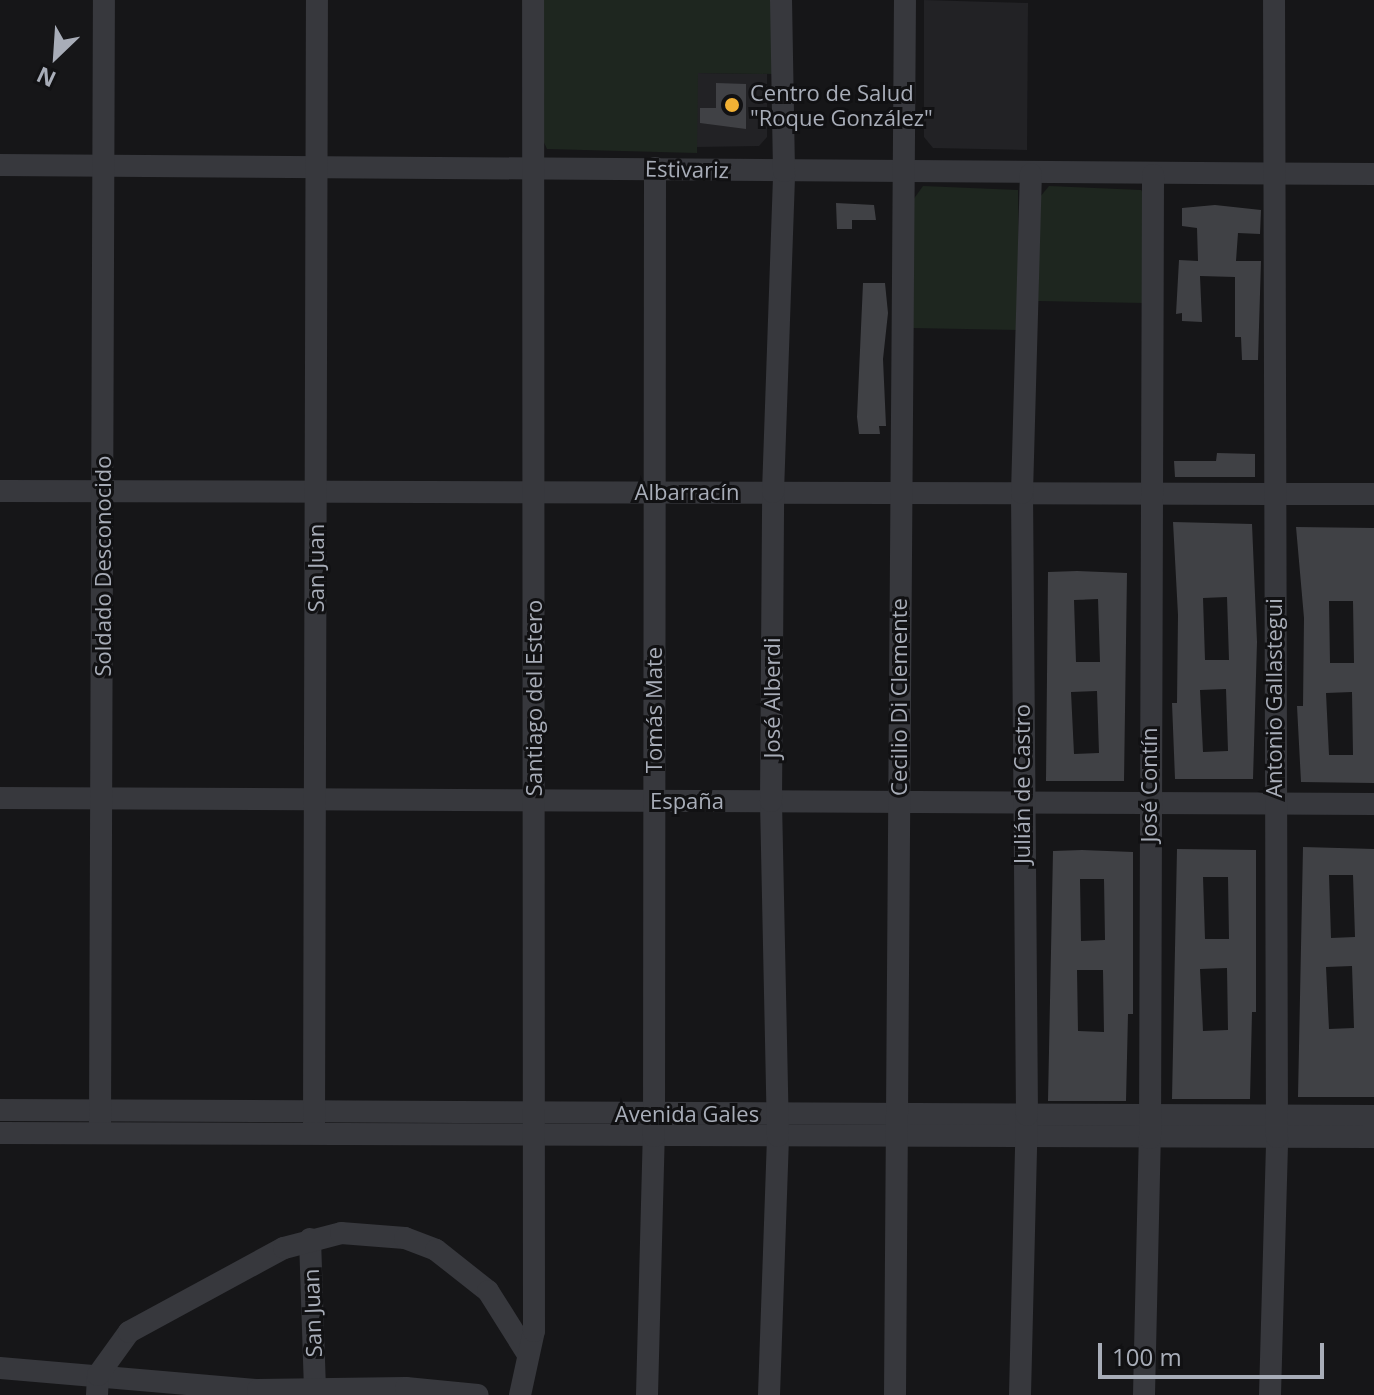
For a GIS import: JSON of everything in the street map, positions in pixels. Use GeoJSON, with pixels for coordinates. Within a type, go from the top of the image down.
{"type":"FeatureCollection","features":[{"type":"Feature","properties":{"kind":"street","name":"Soldado Desconocido"},"geometry":{"type":"LineString","coordinates":[[100,1133],[104,0]]}},
{"type":"Feature","properties":{"kind":"street","name":"San Juan"},"geometry":{"type":"LineString","coordinates":[[315,1136],[317,0]]}},
{"type":"Feature","properties":{"kind":"street","name":"Santiago del Estero"},"geometry":{"type":"LineString","coordinates":[[520,1395],[534,1331],[533,0]]}},
{"type":"Feature","properties":{"kind":"street","name":"José Alberdi"},"geometry":{"type":"LineString","coordinates":[[769,1395],[778,1125],[771,801],[773,492],[784,171],[781,0]]}},
{"type":"Feature","properties":{"kind":"street","name":"Cecilio Di Clemente"},"geometry":{"type":"LineString","coordinates":[[895,1395],[900,1125],[900,493],[907,172],[905,0]]}},
{"type":"Feature","properties":{"kind":"street","name":"Antonio Gallastegui"},"geometry":{"type":"LineString","coordinates":[[1270,1395],[1277,1137],[1273,1114],[1274,0]]}},
{"type":"Feature","properties":{"kind":"street","name":"Estivariz"},"geometry":{"type":"LineString","coordinates":[[0,165],[655,168],[1153,175],[1374,174]]}},
{"type":"Feature","properties":{"kind":"street","name":"Tomás Mate"},"geometry":{"type":"LineString","coordinates":[[647,1395],[654,1136],[655,168]]}},
{"type":"Feature","properties":{"kind":"street","name":"Julián de Castro"},"geometry":{"type":"LineString","coordinates":[[1020,1395],[1025,1126],[1022,493],[1031,174]]}},
{"type":"Feature","properties":{"kind":"street","name":"José Contín"},"geometry":{"type":"LineString","coordinates":[[1144,1395],[1150,1127],[1153,175]]}},
{"type":"Feature","properties":{"kind":"street","name":"Albarracín"},"geometry":{"type":"LineString","coordinates":[[0,491],[1374,494]]}},
{"type":"Feature","properties":{"kind":"street","name":"España"},"geometry":{"type":"LineString","coordinates":[[0,798],[1374,804]]}},
{"type":"Feature","properties":{"kind":"street","name":"Avenida Gales"},"geometry":{"type":"LineString","coordinates":[[0,1110],[314,1113],[532,1125],[654,1136],[778,1125],[900,1125],[1150,1127],[1277,1137],[1374,1137]]}},
{"type":"Feature","properties":{"kind":"street","name":"Avenida Gales"},"geometry":{"type":"LineString","coordinates":[[0,1133],[315,1136],[532,1125],[653,1113],[778,1125]]}},
{"type":"Feature","properties":{"kind":"street","name":"Avenida Gales"},"geometry":{"type":"LineString","coordinates":[[1150,1127],[1273,1114],[1374,1116]]}},
{"type":"Feature","properties":{"kind":"street"},"geometry":{"type":"LineString","coordinates":[[98,1385],[129,1332],[310,1239],[372,1234],[405,1238],[436,1250],[488,1291],[527,1353]]}},
{"type":"Feature","properties":{"kind":"street","name":"San Juan"},"geometry":{"type":"LineString","coordinates":[[310,1239],[315,1387]]}},
{"type":"Feature","properties":{"kind":"street"},"geometry":{"type":"LineString","coordinates":[[0,1368],[98,1385],[259,1393],[315,1387],[478,1395]]}},
{"type":"Feature","properties":{"kind":"street"},"geometry":{"type":"LineString","coordinates":[[361,1395],[399,1390]]}},
{"type":"Feature","properties":{"kind":"shaded area"},"geometry":{"type":"Polygon","coordinates":[[[543,0],[772,0],[772,74],[698,73],[697,153],[547,149],[542,138],[543,0]]]}},
{"type":"Feature","properties":{"kind":"shaded area"},"geometry":{"type":"Polygon","coordinates":[[[924,0],[1028,3],[1027,150],[933,148],[924,137],[924,0]]]}},
{"type":"Feature","properties":{"kind":"shaded area","name":"Centro de Salud \"Roque González\""},"geometry":{"type":"Polygon","coordinates":[[[697,73],[767,74],[767,137],[759,146],[697,147],[697,73]]]}},
{"type":"Feature","properties":{"kind":"shaded area"},"geometry":{"type":"Polygon","coordinates":[[[923,186],[1018,190],[1020,330],[912,328],[913,200],[923,186]]]}},
{"type":"Feature","properties":{"kind":"shaded area"},"geometry":{"type":"Polygon","coordinates":[[[1049,186],[1141,190],[1146,196],[1144,303],[1038,301],[1040,197],[1049,186]]]}},
{"type":"Feature","properties":{"kind":"building","name":"Centro de Salud \"Roque González\""},"geometry":{"type":"Polygon","coordinates":[[[716,83],[746,84],[746,129],[700,123],[700,108],[716,108],[716,83]]]}},
{"type":"Feature","properties":{"kind":"building"},"geometry":{"type":"Polygon","coordinates":[[[836,203],[874,205],[876,220],[852,220],[852,229],[837,229],[836,203]]]}},
{"type":"Feature","properties":{"kind":"building"},"geometry":{"type":"Polygon","coordinates":[[[1215,205],[1261,210],[1260,234],[1238,233],[1236,261],[1261,261],[1258,360],[1242,360],[1241,337],[1235,337],[1235,277],[1200,276],[1202,322],[1182,321],[1182,313],[1176,314],[1179,260],[1198,261],[1197,228],[1182,226],[1182,208],[1215,205]]]}},
{"type":"Feature","properties":{"kind":"building"},"geometry":{"type":"Polygon","coordinates":[[[863,283],[885,283],[888,313],[883,359],[886,426],[879,426],[880,434],[859,434],[857,417],[863,283]]]}},
{"type":"Feature","properties":{"kind":"building"},"geometry":{"type":"Polygon","coordinates":[[[1217,453],[1255,454],[1255,477],[1175,477],[1174,461],[1216,461],[1217,453]]]}},
{"type":"Feature","properties":{"kind":"building"},"geometry":{"type":"Polygon","coordinates":[[[1173,522],[1252,524],[1257,642],[1253,779],[1175,779],[1172,703],[1177,703],[1178,615],[1173,522]],[[1227,597],[1203,598],[1205,660],[1229,660],[1227,597]],[[1226,689],[1200,690],[1203,752],[1228,751],[1226,689]]]}},
{"type":"Feature","properties":{"kind":"building"},"geometry":{"type":"Polygon","coordinates":[[[1296,527],[1374,528],[1374,783],[1301,782],[1297,706],[1303,706],[1304,618],[1296,527]],[[1329,601],[1330,663],[1354,663],[1353,601],[1329,601]],[[1352,692],[1326,693],[1329,755],[1353,755],[1352,692]]]}},
{"type":"Feature","properties":{"kind":"building"},"geometry":{"type":"Polygon","coordinates":[[[1048,572],[1127,573],[1124,781],[1046,781],[1048,572]],[[1098,599],[1074,600],[1076,662],[1100,662],[1098,599]],[[1097,691],[1071,692],[1074,754],[1099,753],[1097,691]]]}},
{"type":"Feature","properties":{"kind":"building"},"geometry":{"type":"Polygon","coordinates":[[[1303,847],[1374,849],[1374,1097],[1298,1097],[1303,847]],[[1329,875],[1331,938],[1355,937],[1353,875],[1329,875]],[[1352,966],[1326,967],[1329,1029],[1354,1028],[1352,966]]]}},
{"type":"Feature","properties":{"kind":"building"},"geometry":{"type":"Polygon","coordinates":[[[1177,849],[1256,850],[1256,1012],[1252,1012],[1250,1099],[1172,1099],[1177,849]],[[1203,877],[1205,939],[1229,939],[1228,877],[1203,877]],[[1227,968],[1200,969],[1203,1031],[1228,1030],[1227,968]]]}},
{"type":"Feature","properties":{"kind":"building"},"geometry":{"type":"Polygon","coordinates":[[[1053,851],[1133,852],[1133,1014],[1128,1014],[1126,1101],[1048,1101],[1053,851]],[[1080,879],[1081,941],[1105,940],[1104,879],[1080,879]],[[1077,970],[1078,1031],[1104,1032],[1103,970],[1077,970]]]}},
{"type":"Feature","properties":{"kind":"place","name":"Centro de Salud \"Roque González\""},"geometry":{"type":"Point","coordinates":[732,105]}}]}
